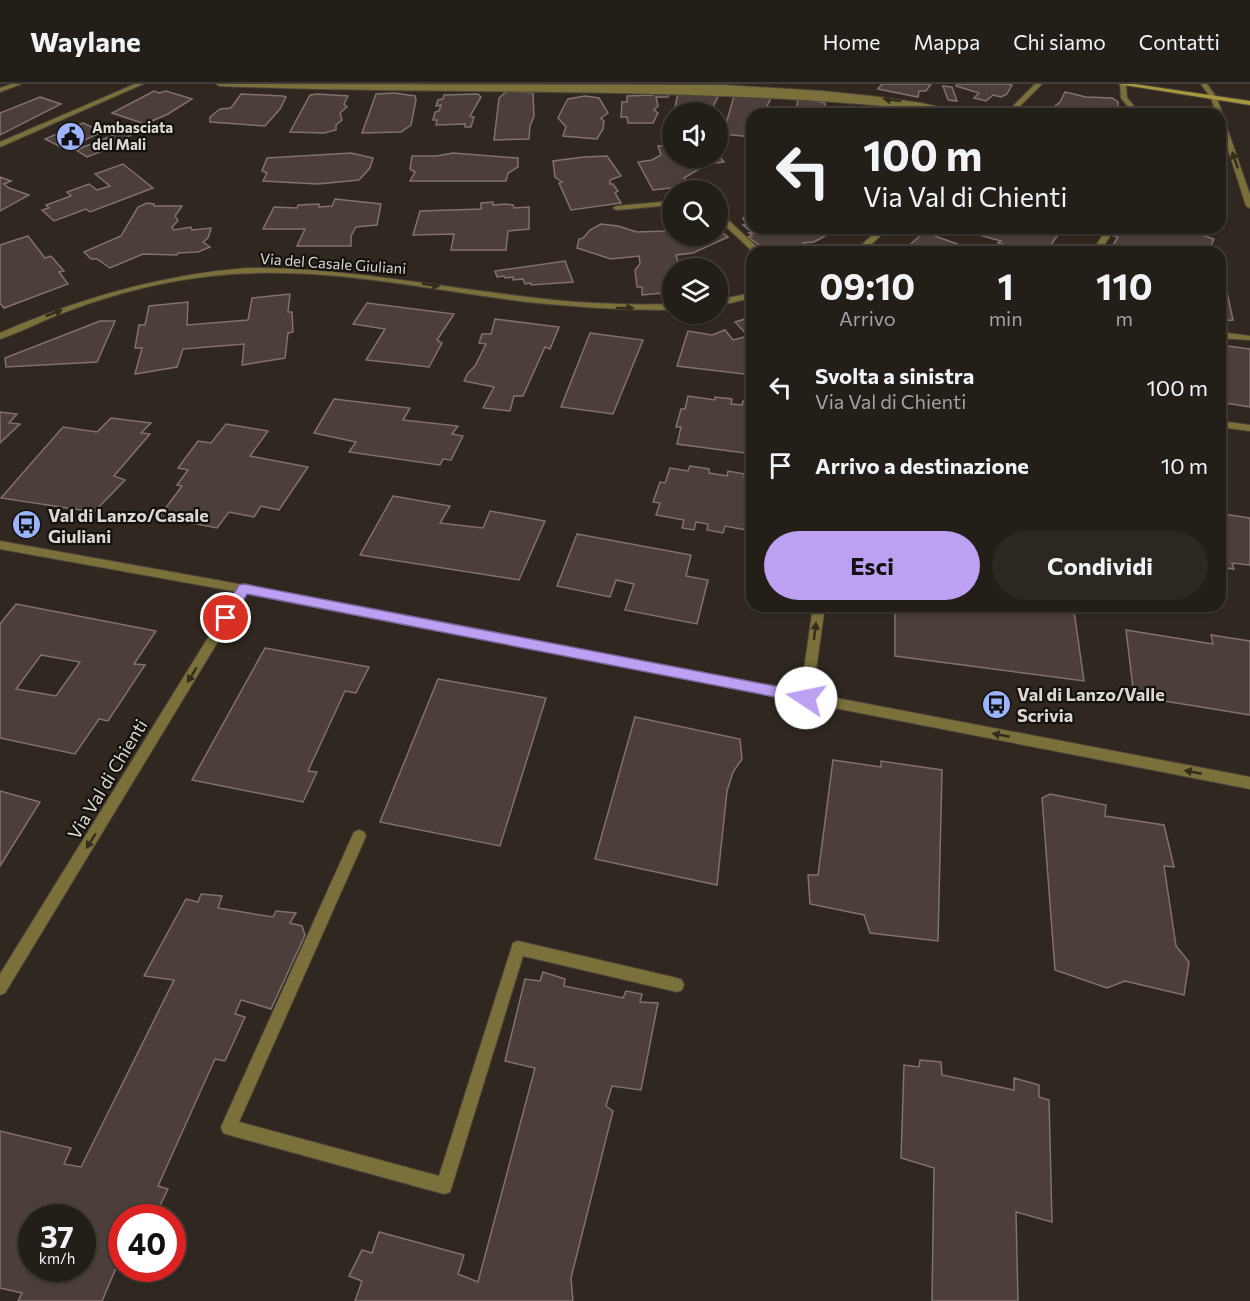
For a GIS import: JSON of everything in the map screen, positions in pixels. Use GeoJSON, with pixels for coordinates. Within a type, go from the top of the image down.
{"type":"FeatureCollection","features":[{"type":"Feature","properties":{"kind":"main road"},"geometry":{"type":"LineString","coordinates":[[1122,84],[1250,103]]}},
{"type":"Feature","properties":{"kind":"street"},"geometry":{"type":"LineString","coordinates":[[0,90],[18,84]]}},
{"type":"Feature","properties":{"kind":"street"},"geometry":{"type":"LineString","coordinates":[[0,145],[140,84]]}},
{"type":"Feature","properties":{"kind":"street"},"geometry":{"type":"LineString","coordinates":[[219,84],[394,87],[750,87],[863,96],[934,108]]}},
{"type":"Feature","properties":{"kind":"street"},"geometry":{"type":"LineString","coordinates":[[1014,108],[1040,84]]}},
{"type":"Feature","properties":{"kind":"street"},"geometry":{"type":"LineString","coordinates":[[1122,84],[1124,98],[1133,108]]}},
{"type":"Feature","properties":{"kind":"street"},"geometry":{"type":"LineString","coordinates":[[1204,84],[1214,98],[1217,108]]}},
{"type":"Feature","properties":{"kind":"street"},"geometry":{"type":"LineString","coordinates":[[1226,135],[1250,206]]}},
{"type":"Feature","properties":{"kind":"street"},"geometry":{"type":"LineString","coordinates":[[617,208],[662,204]]}},
{"type":"Feature","properties":{"kind":"street"},"geometry":{"type":"LineString","coordinates":[[728,224],[752,246]]}},
{"type":"Feature","properties":{"kind":"street"},"geometry":{"type":"LineString","coordinates":[[865,246],[878,234]]}},
{"type":"Feature","properties":{"kind":"street","name":"Via del Casale Giuliani"},"geometry":{"type":"LineString","coordinates":[[0,336],[58,311],[116,292],[194,275],[238,271],[284,270],[337,273],[586,305],[627,308],[662,307]]}},
{"type":"Feature","properties":{"kind":"street"},"geometry":{"type":"LineString","coordinates":[[728,300],[746,296]]}},
{"type":"Feature","properties":{"kind":"street"},"geometry":{"type":"LineString","coordinates":[[1226,336],[1249,338]]}},
{"type":"Feature","properties":{"kind":"street"},"geometry":{"type":"LineString","coordinates":[[1226,425],[1250,428]]}},
{"type":"Feature","properties":{"kind":"street"},"geometry":{"type":"LineString","coordinates":[[0,545],[244,589],[1250,783]]}},
{"type":"Feature","properties":{"kind":"street","name":"Via Val di Chienti"},"geometry":{"type":"LineString","coordinates":[[0,988],[244,589]]}},
{"type":"Feature","properties":{"kind":"street"},"geometry":{"type":"LineString","coordinates":[[806,698],[818,612]]}},
{"type":"Feature","properties":{"kind":"street"},"geometry":{"type":"LineString","coordinates":[[359,836],[229,1127],[444,1186],[518,948],[677,986]]}},
{"type":"Feature","properties":{"kind":"building"},"geometry":{"type":"Polygon","coordinates":[[[882,84],[931,84],[926,91],[919,91],[918,97],[878,89],[882,84]]]}},
{"type":"Feature","properties":{"kind":"building"},"geometry":{"type":"Polygon","coordinates":[[[957,84],[1012,85],[1007,94],[1001,97],[993,95],[986,101],[974,98],[979,93],[956,86],[957,84]]]}},
{"type":"Feature","properties":{"kind":"building"},"geometry":{"type":"Polygon","coordinates":[[[943,86],[952,87],[957,101],[948,100],[943,86]]]}},
{"type":"Feature","properties":{"kind":"building"},"geometry":{"type":"Polygon","coordinates":[[[652,88],[669,89],[668,97],[656,97],[658,106],[654,110],[658,113],[653,123],[628,123],[627,117],[621,117],[622,102],[627,102],[627,96],[653,95],[652,88]]]}},
{"type":"Feature","properties":{"kind":"building"},"geometry":{"type":"Polygon","coordinates":[[[154,91],[159,93],[166,91],[192,99],[168,114],[145,124],[112,113],[154,91]]]}},
{"type":"Feature","properties":{"kind":"building"},"geometry":{"type":"Polygon","coordinates":[[[507,91],[533,93],[534,116],[529,139],[494,140],[499,98],[507,91]]]}},
{"type":"Feature","properties":{"kind":"building"},"geometry":{"type":"Polygon","coordinates":[[[1065,92],[1086,97],[1112,98],[1118,102],[1118,108],[1052,108],[1060,102],[1065,92]]]}},
{"type":"Feature","properties":{"kind":"building"},"geometry":{"type":"Polygon","coordinates":[[[395,93],[415,96],[411,125],[401,132],[362,133],[376,94],[395,93]]]}},
{"type":"Feature","properties":{"kind":"building"},"geometry":{"type":"Polygon","coordinates":[[[678,93],[718,97],[715,102],[676,102],[678,93]]]}},
{"type":"Feature","properties":{"kind":"building"},"geometry":{"type":"Polygon","coordinates":[[[241,94],[286,97],[280,109],[265,126],[210,122],[210,117],[220,109],[231,108],[241,94]]]}},
{"type":"Feature","properties":{"kind":"building"},"geometry":{"type":"Polygon","coordinates":[[[478,94],[481,97],[470,116],[474,117],[471,127],[465,127],[465,124],[436,125],[437,120],[433,120],[435,112],[439,111],[441,105],[436,106],[438,100],[443,99],[444,95],[478,94]]]}},
{"type":"Feature","properties":{"kind":"building"},"geometry":{"type":"Polygon","coordinates":[[[310,95],[348,96],[344,104],[347,107],[340,113],[342,120],[336,125],[336,130],[324,133],[290,132],[310,95]]]}},
{"type":"Feature","properties":{"kind":"building"},"geometry":{"type":"Polygon","coordinates":[[[585,96],[599,98],[608,113],[601,118],[604,121],[603,129],[597,139],[563,136],[566,127],[558,118],[564,106],[568,99],[585,96]]]}},
{"type":"Feature","properties":{"kind":"building"},"geometry":{"type":"Polygon","coordinates":[[[734,96],[771,98],[766,108],[746,108],[746,136],[728,135],[728,117],[734,96]]]}},
{"type":"Feature","properties":{"kind":"building"},"geometry":{"type":"Polygon","coordinates":[[[40,97],[61,104],[0,135],[0,113],[40,97]]]}},
{"type":"Feature","properties":{"kind":"building"},"geometry":{"type":"Polygon","coordinates":[[[801,98],[825,103],[825,108],[796,108],[798,100],[801,98]]]}},
{"type":"Feature","properties":{"kind":"building"},"geometry":{"type":"Polygon","coordinates":[[[83,123],[102,132],[65,149],[45,139],[83,123]]]}},
{"type":"Feature","properties":{"kind":"building"},"geometry":{"type":"Polygon","coordinates":[[[124,131],[131,135],[111,146],[113,147],[87,157],[76,150],[124,131]]]}},
{"type":"Feature","properties":{"kind":"building"},"geometry":{"type":"Polygon","coordinates":[[[658,146],[662,146],[662,168],[700,168],[684,178],[685,180],[662,180],[662,189],[653,190],[638,162],[652,160],[661,155],[658,146]]]}},
{"type":"Feature","properties":{"kind":"building"},"geometry":{"type":"Polygon","coordinates":[[[351,153],[373,158],[370,168],[359,180],[318,184],[263,181],[267,173],[262,171],[267,158],[351,153]]]}},
{"type":"Feature","properties":{"kind":"building"},"geometry":{"type":"Polygon","coordinates":[[[453,153],[518,158],[518,167],[508,173],[506,181],[410,181],[415,172],[410,169],[412,156],[453,153]]]}},
{"type":"Feature","properties":{"kind":"building"},"geometry":{"type":"Polygon","coordinates":[[[607,156],[621,176],[610,180],[610,184],[613,184],[618,191],[615,193],[621,203],[571,210],[559,183],[562,182],[555,177],[553,161],[607,156]]]}},
{"type":"Feature","properties":{"kind":"building"},"geometry":{"type":"Polygon","coordinates":[[[123,164],[153,188],[90,212],[86,209],[54,221],[42,210],[49,208],[46,205],[71,196],[67,192],[89,184],[97,190],[110,186],[95,174],[123,164]]]}},
{"type":"Feature","properties":{"kind":"building"},"geometry":{"type":"Polygon","coordinates":[[[0,177],[11,181],[4,184],[9,188],[29,195],[0,211],[0,177]]]}},
{"type":"Feature","properties":{"kind":"building"},"geometry":{"type":"Polygon","coordinates":[[[335,199],[381,204],[377,225],[356,227],[351,236],[351,246],[297,246],[305,229],[263,229],[274,207],[297,208],[298,205],[319,204],[319,207],[332,206],[335,199]]]}},
{"type":"Feature","properties":{"kind":"building"},"geometry":{"type":"Polygon","coordinates":[[[493,202],[493,205],[513,205],[514,208],[529,207],[529,229],[508,231],[506,250],[451,250],[454,234],[413,235],[420,211],[481,209],[481,203],[493,202]]]}},
{"type":"Feature","properties":{"kind":"building"},"geometry":{"type":"Polygon","coordinates":[[[147,203],[154,204],[154,206],[182,206],[175,216],[178,221],[172,227],[174,230],[191,227],[192,230],[211,228],[208,238],[203,242],[210,247],[198,252],[178,253],[177,255],[143,254],[110,268],[97,259],[91,259],[84,252],[121,236],[138,207],[147,203]]]}},
{"type":"Feature","properties":{"kind":"building"},"geometry":{"type":"Polygon","coordinates":[[[601,224],[637,232],[662,231],[662,246],[708,246],[693,253],[676,255],[677,258],[662,258],[662,293],[642,295],[642,287],[637,287],[635,270],[640,264],[639,256],[611,259],[577,248],[579,239],[601,224]]]}},
{"type":"Feature","properties":{"kind":"building"},"geometry":{"type":"Polygon","coordinates":[[[750,234],[829,234],[814,242],[803,243],[805,246],[761,246],[748,237],[752,236],[750,234]]]}},
{"type":"Feature","properties":{"kind":"building"},"geometry":{"type":"Polygon","coordinates":[[[922,234],[930,234],[963,246],[909,246],[922,234]]]}},
{"type":"Feature","properties":{"kind":"building"},"geometry":{"type":"Polygon","coordinates":[[[976,234],[1059,234],[1050,246],[1011,246],[998,243],[1001,241],[976,234]]]}},
{"type":"Feature","properties":{"kind":"building"},"geometry":{"type":"Polygon","coordinates":[[[1115,234],[1198,234],[1214,239],[1211,246],[1112,246],[1118,237],[1114,236],[1115,234]]]}},
{"type":"Feature","properties":{"kind":"building"},"geometry":{"type":"Polygon","coordinates":[[[28,236],[45,258],[51,256],[64,271],[59,272],[68,284],[4,308],[0,303],[0,245],[28,236]]]}},
{"type":"Feature","properties":{"kind":"building"},"geometry":{"type":"Polygon","coordinates":[[[565,261],[573,282],[531,285],[531,283],[525,284],[523,279],[497,277],[495,271],[565,261]]]}},
{"type":"Feature","properties":{"kind":"building"},"geometry":{"type":"Polygon","coordinates":[[[1226,292],[1227,292],[1233,320],[1226,321],[1226,292]]]}},
{"type":"Feature","properties":{"kind":"building"},"geometry":{"type":"Polygon","coordinates":[[[290,294],[288,312],[292,312],[293,332],[288,333],[285,358],[242,365],[244,344],[183,349],[177,367],[135,374],[142,348],[135,348],[139,325],[145,325],[149,306],[188,302],[187,325],[248,320],[252,298],[290,294]]]}},
{"type":"Feature","properties":{"kind":"building"},"geometry":{"type":"Polygon","coordinates":[[[367,303],[454,314],[437,340],[442,343],[429,367],[366,360],[385,329],[353,324],[367,303]]]}},
{"type":"Feature","properties":{"kind":"building"},"geometry":{"type":"Polygon","coordinates":[[[495,319],[559,327],[550,349],[545,347],[523,396],[514,396],[510,411],[483,408],[494,387],[464,381],[486,344],[479,343],[482,334],[491,334],[495,319]]]}},
{"type":"Feature","properties":{"kind":"building"},"geometry":{"type":"Polygon","coordinates":[[[746,319],[746,334],[735,322],[746,319]]]}},
{"type":"Feature","properties":{"kind":"building"},"geometry":{"type":"Polygon","coordinates":[[[100,321],[115,321],[97,362],[6,367],[5,358],[100,321]]]}},
{"type":"Feature","properties":{"kind":"building"},"geometry":{"type":"Polygon","coordinates":[[[725,330],[733,340],[746,337],[746,374],[677,366],[688,331],[712,335],[725,330]]]}},
{"type":"Feature","properties":{"kind":"building"},"geometry":{"type":"Polygon","coordinates":[[[590,333],[643,340],[613,414],[561,407],[590,333]]]}},
{"type":"Feature","properties":{"kind":"building"},"geometry":{"type":"Polygon","coordinates":[[[1226,346],[1250,349],[1250,407],[1226,403],[1226,346]]]}},
{"type":"Feature","properties":{"kind":"building"},"geometry":{"type":"Polygon","coordinates":[[[688,396],[715,400],[715,397],[732,399],[731,404],[742,405],[743,401],[746,401],[746,453],[677,444],[681,427],[676,427],[681,409],[685,409],[688,396]]]}},
{"type":"Feature","properties":{"kind":"building"},"geometry":{"type":"Polygon","coordinates":[[[334,399],[410,408],[403,420],[458,426],[452,434],[463,436],[451,460],[443,459],[440,465],[349,452],[356,442],[314,433],[334,399]]]}},
{"type":"Feature","properties":{"kind":"building"},"geometry":{"type":"Polygon","coordinates":[[[0,412],[17,414],[9,423],[20,424],[0,443],[0,412]]]}},
{"type":"Feature","properties":{"kind":"building"},"geometry":{"type":"Polygon","coordinates":[[[111,418],[151,423],[141,433],[150,434],[114,476],[125,480],[94,512],[1,498],[63,427],[97,432],[111,418]]]}},
{"type":"Feature","properties":{"kind":"building"},"geometry":{"type":"Polygon","coordinates":[[[226,424],[268,431],[250,456],[308,467],[279,510],[261,506],[254,517],[229,512],[217,528],[159,517],[182,486],[177,485],[188,470],[178,468],[198,441],[211,443],[226,424]]]}},
{"type":"Feature","properties":{"kind":"building"},"geometry":{"type":"Polygon","coordinates":[[[690,466],[709,469],[709,473],[727,476],[728,471],[745,474],[746,530],[725,526],[723,533],[707,530],[708,524],[696,522],[694,530],[682,528],[684,520],[656,515],[660,503],[653,502],[660,482],[665,483],[670,468],[688,471],[690,466]]]}},
{"type":"Feature","properties":{"kind":"building"},"geometry":{"type":"Polygon","coordinates":[[[393,496],[450,506],[440,523],[483,528],[490,511],[545,521],[519,580],[360,555],[393,496]]]}},
{"type":"Feature","properties":{"kind":"building"},"geometry":{"type":"Polygon","coordinates":[[[1226,514],[1250,518],[1250,565],[1232,563],[1234,569],[1226,568],[1226,514]]]}},
{"type":"Feature","properties":{"kind":"building"},"geometry":{"type":"Polygon","coordinates":[[[577,534],[691,555],[686,576],[708,580],[697,624],[625,610],[634,584],[616,580],[610,597],[557,586],[577,534]]]}},
{"type":"Feature","properties":{"kind":"building"},"geometry":{"type":"Polygon","coordinates":[[[16,604],[156,631],[134,664],[145,665],[108,721],[99,719],[75,754],[0,738],[0,624],[16,604]],[[41,655],[16,689],[56,696],[80,662],[41,655]]]}},
{"type":"Feature","properties":{"kind":"building"},"geometry":{"type":"Polygon","coordinates":[[[895,612],[1074,612],[1084,681],[895,656],[895,612]]]}},
{"type":"Feature","properties":{"kind":"building"},"geometry":{"type":"Polygon","coordinates":[[[1126,630],[1213,644],[1211,635],[1250,641],[1250,715],[1134,696],[1126,630]]]}},
{"type":"Feature","properties":{"kind":"building"},"geometry":{"type":"Polygon","coordinates":[[[265,648],[369,667],[356,693],[345,691],[308,771],[317,772],[303,802],[192,780],[265,648]]]}},
{"type":"Feature","properties":{"kind":"building"},"geometry":{"type":"Polygon","coordinates":[[[438,679],[546,698],[500,846],[380,822],[438,679]]]}},
{"type":"Feature","properties":{"kind":"building"},"geometry":{"type":"Polygon","coordinates":[[[635,717],[740,739],[742,759],[733,772],[727,791],[717,885],[595,859],[635,717]]]}},
{"type":"Feature","properties":{"kind":"building"},"geometry":{"type":"Polygon","coordinates":[[[833,760],[881,767],[881,761],[942,770],[938,941],[870,933],[864,915],[810,904],[808,875],[818,875],[833,760]]]}},
{"type":"Feature","properties":{"kind":"building"},"geometry":{"type":"Polygon","coordinates":[[[0,791],[40,802],[0,866],[0,791]]]}},
{"type":"Feature","properties":{"kind":"building"},"geometry":{"type":"Polygon","coordinates":[[[1050,794],[1106,805],[1105,816],[1164,825],[1174,867],[1164,866],[1176,946],[1189,962],[1184,995],[1125,981],[1107,988],[1055,970],[1042,798],[1050,794]]]}},
{"type":"Feature","properties":{"kind":"building"},"geometry":{"type":"Polygon","coordinates":[[[201,894],[222,896],[218,908],[273,917],[276,911],[296,913],[290,923],[302,926],[305,935],[271,1009],[241,1000],[235,1014],[245,1017],[225,1061],[215,1059],[158,1186],[168,1189],[161,1204],[108,1204],[108,1282],[110,1282],[102,1301],[18,1301],[22,1293],[0,1288],[0,1131],[71,1148],[64,1164],[81,1167],[174,980],[144,976],[186,899],[198,902],[201,894]]]}},
{"type":"Feature","properties":{"kind":"building"},"geometry":{"type":"Polygon","coordinates":[[[543,972],[565,979],[564,986],[623,998],[626,991],[642,994],[640,1002],[658,1003],[641,1090],[612,1086],[606,1106],[613,1111],[571,1278],[573,1301],[355,1301],[362,1281],[349,1276],[362,1250],[372,1253],[379,1232],[464,1255],[458,1274],[478,1282],[535,1068],[505,1061],[525,979],[540,981],[543,972]]]}},
{"type":"Feature","properties":{"kind":"building"},"geometry":{"type":"Polygon","coordinates":[[[920,1060],[941,1062],[942,1075],[1014,1090],[1014,1078],[1039,1085],[1039,1097],[1049,1100],[1052,1222],[1016,1212],[1018,1301],[932,1301],[934,1168],[901,1158],[904,1065],[919,1067],[920,1060]]]}},
{"type":"Feature","properties":{"kind":"place","name":"Ambasciata del Mali"},"geometry":{"type":"Point","coordinates":[71,136]}},
{"type":"Feature","properties":{"kind":"place","name":"Val di Lanzo/Casale Giuliani"},"geometry":{"type":"Point","coordinates":[27,525]}},
{"type":"Feature","properties":{"kind":"place","name":"Val di Lanzo/Valle Scrivia"},"geometry":{"type":"Point","coordinates":[996,704]}},
{"type":"Feature","properties":{"kind":"route"},"geometry":{"type":"LineString","coordinates":[[226,618],[244,589],[806,698]]}}]}
